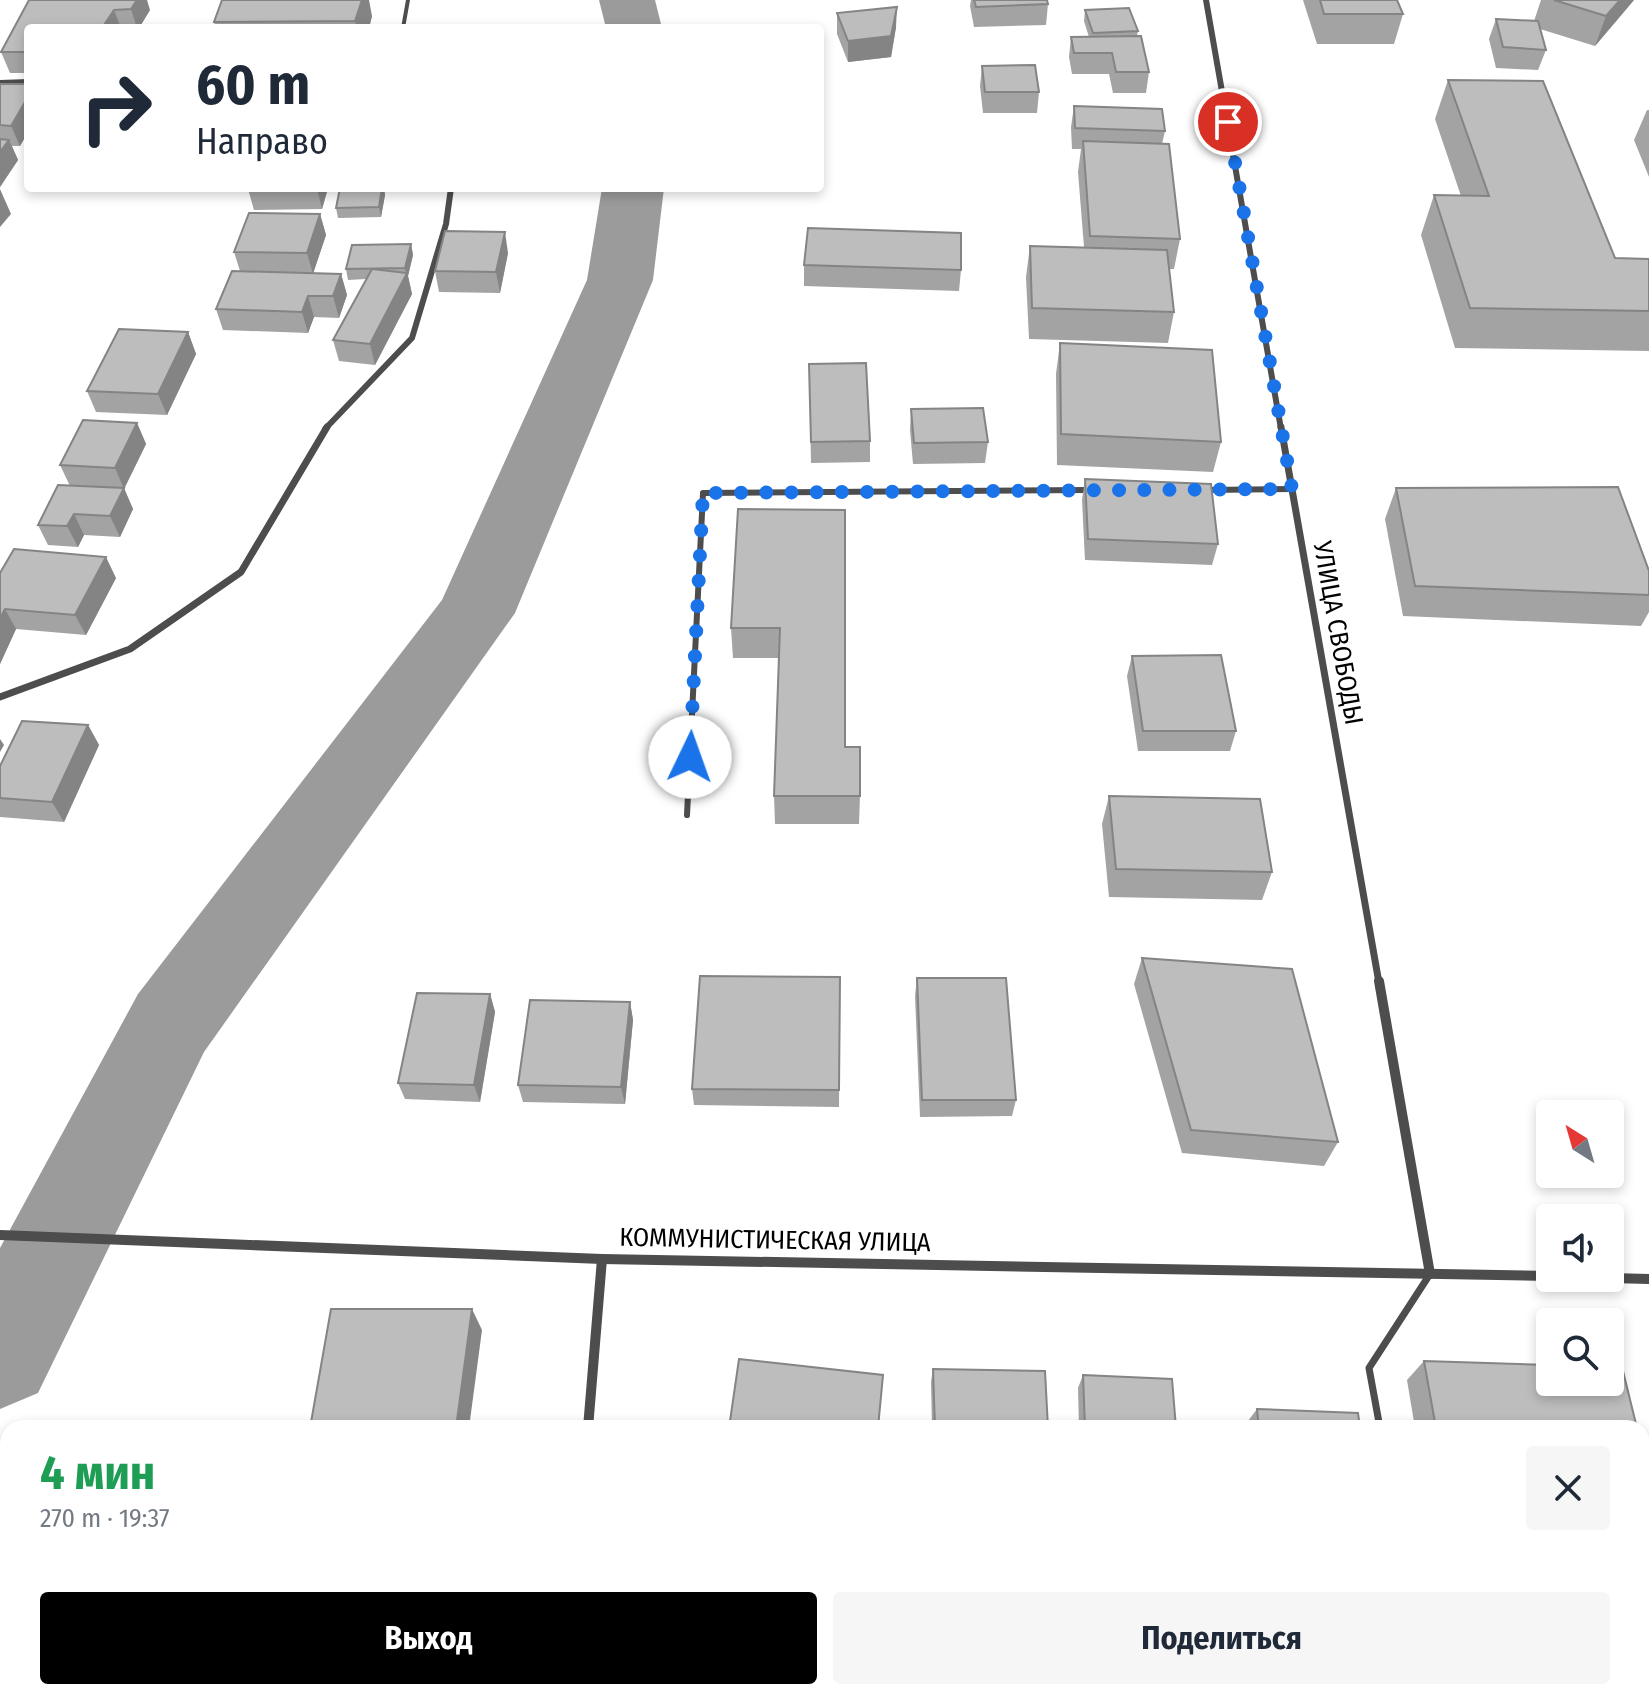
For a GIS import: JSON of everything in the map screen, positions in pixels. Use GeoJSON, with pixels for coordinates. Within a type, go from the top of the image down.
{"type":"FeatureCollection","features":[{"type":"Feature","properties":{"kind":"street","name":"УЛИЦА СВОБОДЫ"},"geometry":{"type":"LineString","coordinates":[[1206,0],[1430,1274]]}},
{"type":"Feature","properties":{"kind":"street"},"geometry":{"type":"LineString","coordinates":[[0,83],[24,82]]}},
{"type":"Feature","properties":{"kind":"street"},"geometry":{"type":"LineString","coordinates":[[0,697],[56,679],[130,649],[241,572],[326,428],[412,338],[446,224],[450,192]]}},
{"type":"Feature","properties":{"kind":"street","name":"КОММУНИСТИЧЕСКАЯ УЛИЦА"},"geometry":{"type":"LineString","coordinates":[[0,1235],[602,1259],[1536,1276]]}},
{"type":"Feature","properties":{"kind":"street"},"geometry":{"type":"LineString","coordinates":[[589,1420],[602,1259]]}},
{"type":"Feature","properties":{"kind":"street"},"geometry":{"type":"LineString","coordinates":[[1624,1278],[1649,1279]]}},
{"type":"Feature","properties":{"kind":"lane"},"geometry":{"type":"LineString","coordinates":[[404,24],[408,0]]}},
{"type":"Feature","properties":{"kind":"lane"},"geometry":{"type":"LineString","coordinates":[[1196,490],[1292,489]]}},
{"type":"Feature","properties":{"kind":"lane"},"geometry":{"type":"LineString","coordinates":[[687,815],[703,493],[1101,490]]}},
{"type":"Feature","properties":{"kind":"lane"},"geometry":{"type":"LineString","coordinates":[[1379,1420],[1369,1368],[1430,1274]]}},
{"type":"Feature","properties":{"kind":"building"},"geometry":{"type":"Polygon","coordinates":[[[29,0],[137,0],[131,9],[114,10],[105,24],[24,24],[24,52],[1,52],[29,0]]]}},
{"type":"Feature","properties":{"kind":"building"},"geometry":{"type":"Polygon","coordinates":[[[222,0],[362,0],[355,21],[214,22],[222,0]]]}},
{"type":"Feature","properties":{"kind":"building"},"geometry":{"type":"Polygon","coordinates":[[[974,0],[1047,0],[1048,4],[976,7],[974,0]]]}},
{"type":"Feature","properties":{"kind":"building"},"geometry":{"type":"Polygon","coordinates":[[[1320,0],[1397,0],[1403,14],[1324,14],[1320,0]]]}},
{"type":"Feature","properties":{"kind":"building"},"geometry":{"type":"Polygon","coordinates":[[[1554,0],[1620,0],[1606,16],[1554,0]]]}},
{"type":"Feature","properties":{"kind":"building"},"geometry":{"type":"Polygon","coordinates":[[[897,7],[891,36],[848,41],[837,13],[897,7]]]}},
{"type":"Feature","properties":{"kind":"building"},"geometry":{"type":"Polygon","coordinates":[[[1129,8],[1138,31],[1093,33],[1085,10],[1129,8]]]}},
{"type":"Feature","properties":{"kind":"building"},"geometry":{"type":"Polygon","coordinates":[[[1496,19],[1538,21],[1546,50],[1503,47],[1496,19]]]}},
{"type":"Feature","properties":{"kind":"building"},"geometry":{"type":"Polygon","coordinates":[[[1141,36],[1149,72],[1116,72],[1112,53],[1074,53],[1071,37],[1141,36]]]}},
{"type":"Feature","properties":{"kind":"building"},"geometry":{"type":"Polygon","coordinates":[[[1035,65],[1039,92],[985,92],[982,66],[1035,65]]]}},
{"type":"Feature","properties":{"kind":"building"},"geometry":{"type":"Polygon","coordinates":[[[1448,80],[1543,81],[1615,258],[1649,259],[1649,311],[1470,308],[1434,195],[1489,196],[1448,80]]]}},
{"type":"Feature","properties":{"kind":"building"},"geometry":{"type":"Polygon","coordinates":[[[0,84],[24,84],[24,104],[11,126],[0,125],[0,84]]]}},
{"type":"Feature","properties":{"kind":"building"},"geometry":{"type":"Polygon","coordinates":[[[1074,106],[1162,109],[1165,131],[1075,128],[1074,106]]]}},
{"type":"Feature","properties":{"kind":"building"},"geometry":{"type":"Polygon","coordinates":[[[0,139],[9,140],[0,152],[0,139]]]}},
{"type":"Feature","properties":{"kind":"building"},"geometry":{"type":"Polygon","coordinates":[[[1083,141],[1169,144],[1180,239],[1090,236],[1083,141]]]}},
{"type":"Feature","properties":{"kind":"building"},"geometry":{"type":"Polygon","coordinates":[[[339,192],[381,192],[379,207],[336,208],[339,192]]]}},
{"type":"Feature","properties":{"kind":"building"},"geometry":{"type":"Polygon","coordinates":[[[249,213],[320,214],[307,253],[234,252],[249,213]]]}},
{"type":"Feature","properties":{"kind":"building"},"geometry":{"type":"Polygon","coordinates":[[[808,228],[961,233],[961,270],[804,265],[808,228]]]}},
{"type":"Feature","properties":{"kind":"building"},"geometry":{"type":"Polygon","coordinates":[[[445,231],[505,232],[496,272],[435,271],[445,231]]]}},
{"type":"Feature","properties":{"kind":"building"},"geometry":{"type":"Polygon","coordinates":[[[411,244],[405,268],[346,269],[352,245],[411,244]]]}},
{"type":"Feature","properties":{"kind":"building"},"geometry":{"type":"Polygon","coordinates":[[[1030,246],[1167,250],[1174,312],[1032,308],[1030,246]]]}},
{"type":"Feature","properties":{"kind":"building"},"geometry":{"type":"Polygon","coordinates":[[[372,269],[407,273],[370,344],[333,340],[372,269]]]}},
{"type":"Feature","properties":{"kind":"building"},"geometry":{"type":"Polygon","coordinates":[[[232,271],[341,274],[333,296],[308,296],[302,312],[216,309],[232,271]]]}},
{"type":"Feature","properties":{"kind":"building"},"geometry":{"type":"Polygon","coordinates":[[[119,329],[188,332],[158,394],[87,391],[119,329]]]}},
{"type":"Feature","properties":{"kind":"building"},"geometry":{"type":"Polygon","coordinates":[[[1060,343],[1212,350],[1221,442],[1061,434],[1060,343]]]}},
{"type":"Feature","properties":{"kind":"building"},"geometry":{"type":"Polygon","coordinates":[[[866,363],[870,441],[811,442],[809,364],[866,363]]]}},
{"type":"Feature","properties":{"kind":"building"},"geometry":{"type":"Polygon","coordinates":[[[983,408],[988,442],[914,443],[911,409],[983,408]]]}},
{"type":"Feature","properties":{"kind":"building"},"geometry":{"type":"Polygon","coordinates":[[[83,420],[137,423],[115,468],[60,465],[83,420]]]}},
{"type":"Feature","properties":{"kind":"building"},"geometry":{"type":"Polygon","coordinates":[[[1085,479],[1211,484],[1218,544],[1088,539],[1085,479]]]}},
{"type":"Feature","properties":{"kind":"building"},"geometry":{"type":"Polygon","coordinates":[[[58,485],[124,488],[110,516],[74,514],[67,526],[38,525],[58,485]]]}},
{"type":"Feature","properties":{"kind":"building"},"geometry":{"type":"Polygon","coordinates":[[[1618,487],[1649,571],[1649,595],[1415,586],[1396,488],[1618,487]]]}},
{"type":"Feature","properties":{"kind":"building"},"geometry":{"type":"Polygon","coordinates":[[[738,509],[845,510],[845,747],[860,747],[860,796],[774,796],[780,628],[731,628],[738,509]]]}},
{"type":"Feature","properties":{"kind":"building"},"geometry":{"type":"Polygon","coordinates":[[[14,549],[106,557],[75,615],[5,609],[0,618],[0,573],[14,549]]]}},
{"type":"Feature","properties":{"kind":"building"},"geometry":{"type":"Polygon","coordinates":[[[1221,655],[1236,731],[1143,731],[1132,656],[1221,655]]]}},
{"type":"Feature","properties":{"kind":"building"},"geometry":{"type":"Polygon","coordinates":[[[22,721],[88,725],[52,802],[0,798],[0,766],[22,721]]]}},
{"type":"Feature","properties":{"kind":"building"},"geometry":{"type":"Polygon","coordinates":[[[1109,796],[1260,799],[1272,872],[1116,869],[1109,796]]]}},
{"type":"Feature","properties":{"kind":"building"},"geometry":{"type":"Polygon","coordinates":[[[1142,958],[1292,969],[1338,1142],[1191,1130],[1142,958]]]}},
{"type":"Feature","properties":{"kind":"building"},"geometry":{"type":"Polygon","coordinates":[[[700,976],[840,977],[839,1090],[692,1089],[700,976]]]}},
{"type":"Feature","properties":{"kind":"building"},"geometry":{"type":"Polygon","coordinates":[[[917,978],[1006,978],[1016,1100],[922,1100],[917,978]]]}},
{"type":"Feature","properties":{"kind":"building"},"geometry":{"type":"Polygon","coordinates":[[[417,993],[490,994],[474,1085],[398,1083],[417,993]]]}},
{"type":"Feature","properties":{"kind":"building"},"geometry":{"type":"Polygon","coordinates":[[[530,1000],[630,1002],[621,1087],[518,1085],[530,1000]]]}},
{"type":"Feature","properties":{"kind":"building"},"geometry":{"type":"Polygon","coordinates":[[[331,1309],[472,1309],[457,1420],[311,1420],[331,1309]]]}},
{"type":"Feature","properties":{"kind":"building"},"geometry":{"type":"Polygon","coordinates":[[[739,1359],[883,1375],[879,1420],[730,1420],[739,1359]]]}},
{"type":"Feature","properties":{"kind":"building"},"geometry":{"type":"Polygon","coordinates":[[[1424,1361],[1536,1365],[1536,1396],[1624,1396],[1624,1375],[1635,1420],[1435,1420],[1424,1361]]]}},
{"type":"Feature","properties":{"kind":"building"},"geometry":{"type":"Polygon","coordinates":[[[933,1369],[1045,1371],[1048,1420],[935,1420],[933,1369]]]}},
{"type":"Feature","properties":{"kind":"building"},"geometry":{"type":"Polygon","coordinates":[[[1083,1375],[1172,1379],[1175,1420],[1085,1420],[1083,1375]]]}},
{"type":"Feature","properties":{"kind":"building"},"geometry":{"type":"Polygon","coordinates":[[[1257,1409],[1358,1413],[1359,1420],[1258,1420],[1257,1409]]]}},
{"type":"Feature","properties":{"kind":"waterway"},"geometry":{"type":"LineString","coordinates":[[627,0],[633,24]]}},
{"type":"Feature","properties":{"kind":"waterway"},"geometry":{"type":"LineString","coordinates":[[0,1356],[171,1023],[476,613],[620,280],[632,192]]}},
{"type":"Feature","properties":{"kind":"route"},"geometry":{"type":"LineString","coordinates":[[690,757],[703,493],[1292,489],[1228,122]]}}]}
